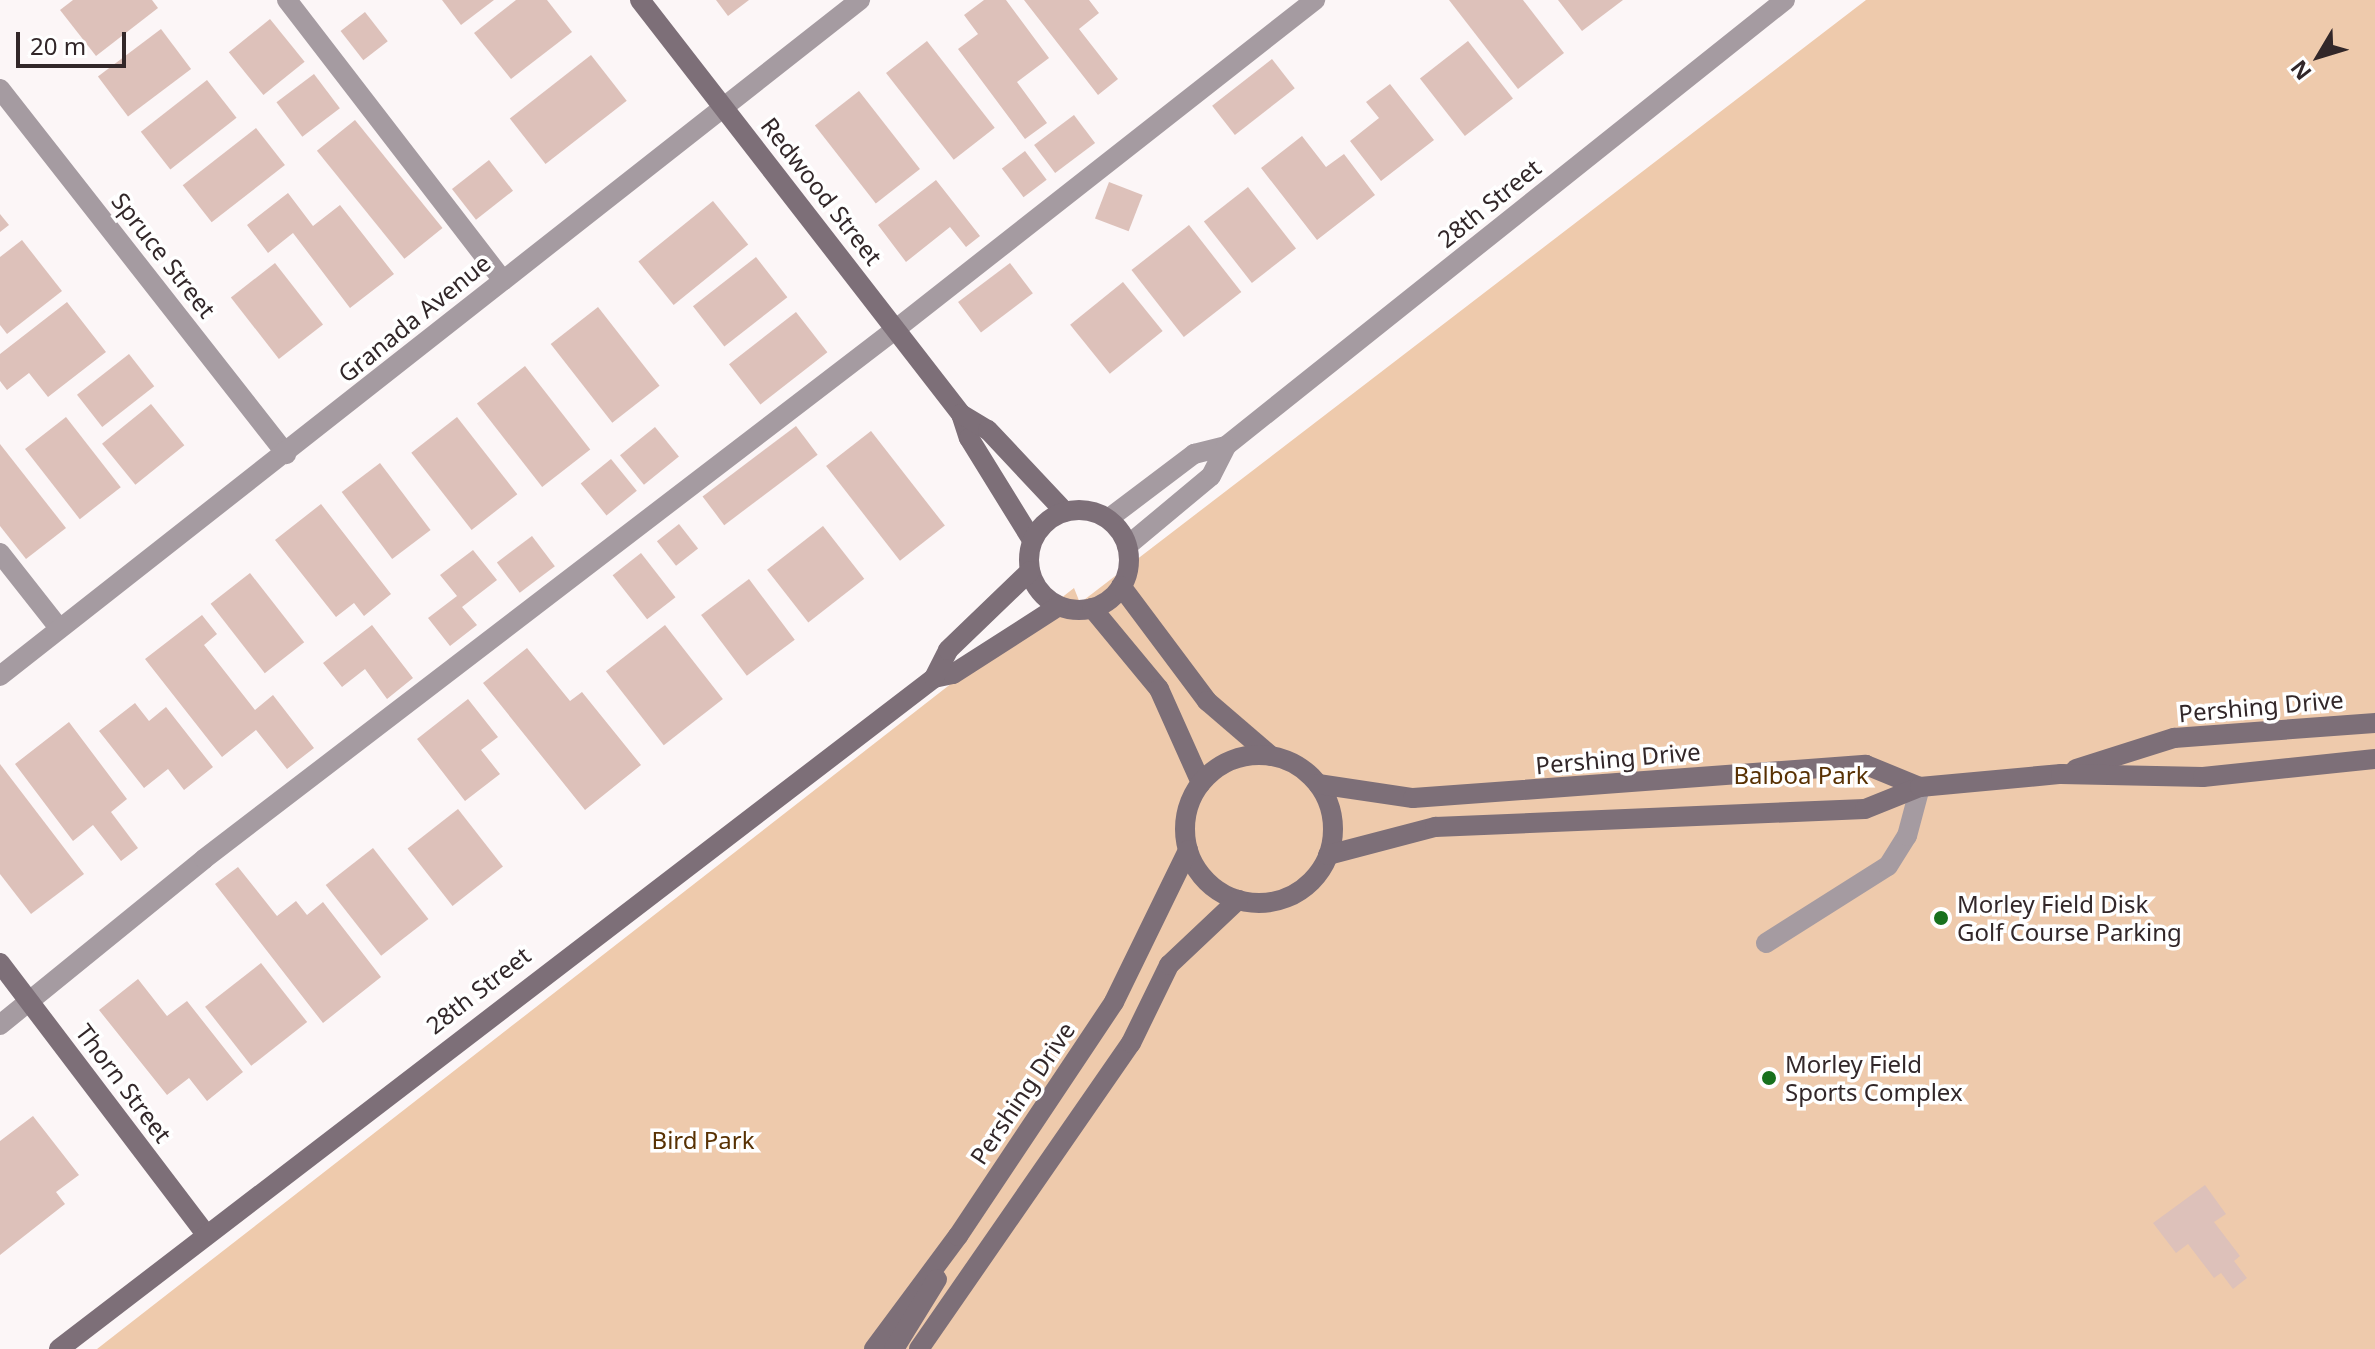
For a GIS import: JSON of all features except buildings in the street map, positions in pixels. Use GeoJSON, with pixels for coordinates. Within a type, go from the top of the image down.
{"type":"FeatureCollection","features":[{"type":"Feature","properties":{"kind":"main road","name":"Redwood Street"},"geometry":{"type":"LineString","coordinates":[[640,0],[961,414],[969,438],[1032,540]]}},
{"type":"Feature","properties":{"kind":"main road","name":"Redwood Street"},"geometry":{"type":"LineString","coordinates":[[961,414],[988,430],[1065,512]]}},
{"type":"Feature","properties":{"kind":"main road"},"geometry":{"type":"LineString","coordinates":[[1080,510],[1108,519],[1127,546],[1121,586],[1092,608],[1059,606],[1046,598],[1030,571],[1032,540],[1051,518],[1065,512],[1080,510]]}},
{"type":"Feature","properties":{"kind":"main road","name":"28th Street"},"geometry":{"type":"LineString","coordinates":[[934,678],[948,650],[1030,571]]}},
{"type":"Feature","properties":{"kind":"main road"},"geometry":{"type":"LineString","coordinates":[[1121,586],[1207,701],[1271,756],[1289,762],[1318,784],[1331,819],[1328,855],[1318,875],[1282,900],[1238,900],[1207,881],[1188,850],[1186,815],[1201,783],[1233,760],[1271,756]]}},
{"type":"Feature","properties":{"kind":"main road","name":"28th Street"},"geometry":{"type":"LineString","coordinates":[[59,1349],[934,678],[953,674],[1059,606]]}},
{"type":"Feature","properties":{"kind":"main road"},"geometry":{"type":"LineString","coordinates":[[1092,608],[1159,689],[1201,783]]}},
{"type":"Feature","properties":{"kind":"main road","name":"Pershing Drive"},"geometry":{"type":"LineString","coordinates":[[2061,774],[2174,738],[2375,723]]}},
{"type":"Feature","properties":{"kind":"main road","name":"Pershing Drive"},"geometry":{"type":"LineString","coordinates":[[1328,855],[1435,827],[1865,809],[1920,787],[2061,774],[2203,777],[2375,759]]}},
{"type":"Feature","properties":{"kind":"main road","name":"Pershing Drive"},"geometry":{"type":"LineString","coordinates":[[1318,784],[1413,798],[1866,765],[1920,787]]}},
{"type":"Feature","properties":{"kind":"main road","name":"Pershing Drive"},"geometry":{"type":"LineString","coordinates":[[874,1349],[958,1236],[1114,1002],[1188,850]]}},
{"type":"Feature","properties":{"kind":"main road"},"geometry":{"type":"LineString","coordinates":[[919,1349],[1131,1043],[1169,965],[1238,900]]}},
{"type":"Feature","properties":{"kind":"main road","name":"Thorn Street"},"geometry":{"type":"LineString","coordinates":[[0,963],[206,1234]]}},
{"type":"Feature","properties":{"kind":"main road"},"geometry":{"type":"LineString","coordinates":[[894,1349],[925,1305],[958,1236]]}},
{"type":"Feature","properties":{"kind":"street"},"geometry":{"type":"LineString","coordinates":[[287,0],[503,280]]}},
{"type":"Feature","properties":{"kind":"street","name":"Granada Avenue"},"geometry":{"type":"LineString","coordinates":[[0,676],[286,454],[722,105],[860,0]]}},
{"type":"Feature","properties":{"kind":"street"},"geometry":{"type":"LineString","coordinates":[[0,1025],[32,1004],[204,859],[896,329],[1315,0]]}},
{"type":"Feature","properties":{"kind":"street","name":"28th Street"},"geometry":{"type":"LineString","coordinates":[[1108,519],[1194,454],[1226,446],[1785,0]]}},
{"type":"Feature","properties":{"kind":"street","name":"Spruce Street"},"geometry":{"type":"LineString","coordinates":[[0,89],[286,454]]}},
{"type":"Feature","properties":{"kind":"street","name":"28th Street"},"geometry":{"type":"LineString","coordinates":[[1127,546],[1211,476],[1226,446]]}},
{"type":"Feature","properties":{"kind":"street"},"geometry":{"type":"LineString","coordinates":[[0,553],[59,628]]}},
{"type":"Feature","properties":{"kind":"street"},"geometry":{"type":"LineString","coordinates":[[1766,943],[1888,866],[1907,836],[1920,787]]}},
{"type":"Feature","properties":{"kind":"green space","name":"Balboa Park"},"geometry":{"type":"Polygon","coordinates":[[[1866,0],[2375,0],[2375,1349],[97,1349],[1074,588],[1080,603],[1866,0]]]}},
{"type":"Feature","properties":{"kind":"place","name":"Morley Field Disk Golf Course Parking"},"geometry":{"type":"Point","coordinates":[1941,918]}},
{"type":"Feature","properties":{"kind":"place","name":"Morley Field Sports Complex"},"geometry":{"type":"Point","coordinates":[1769,1078]}},
{"type":"Feature","properties":{"kind":"park label","name":"Bird Park"},"geometry":{"type":"Point","coordinates":[703,1140]}}]}
